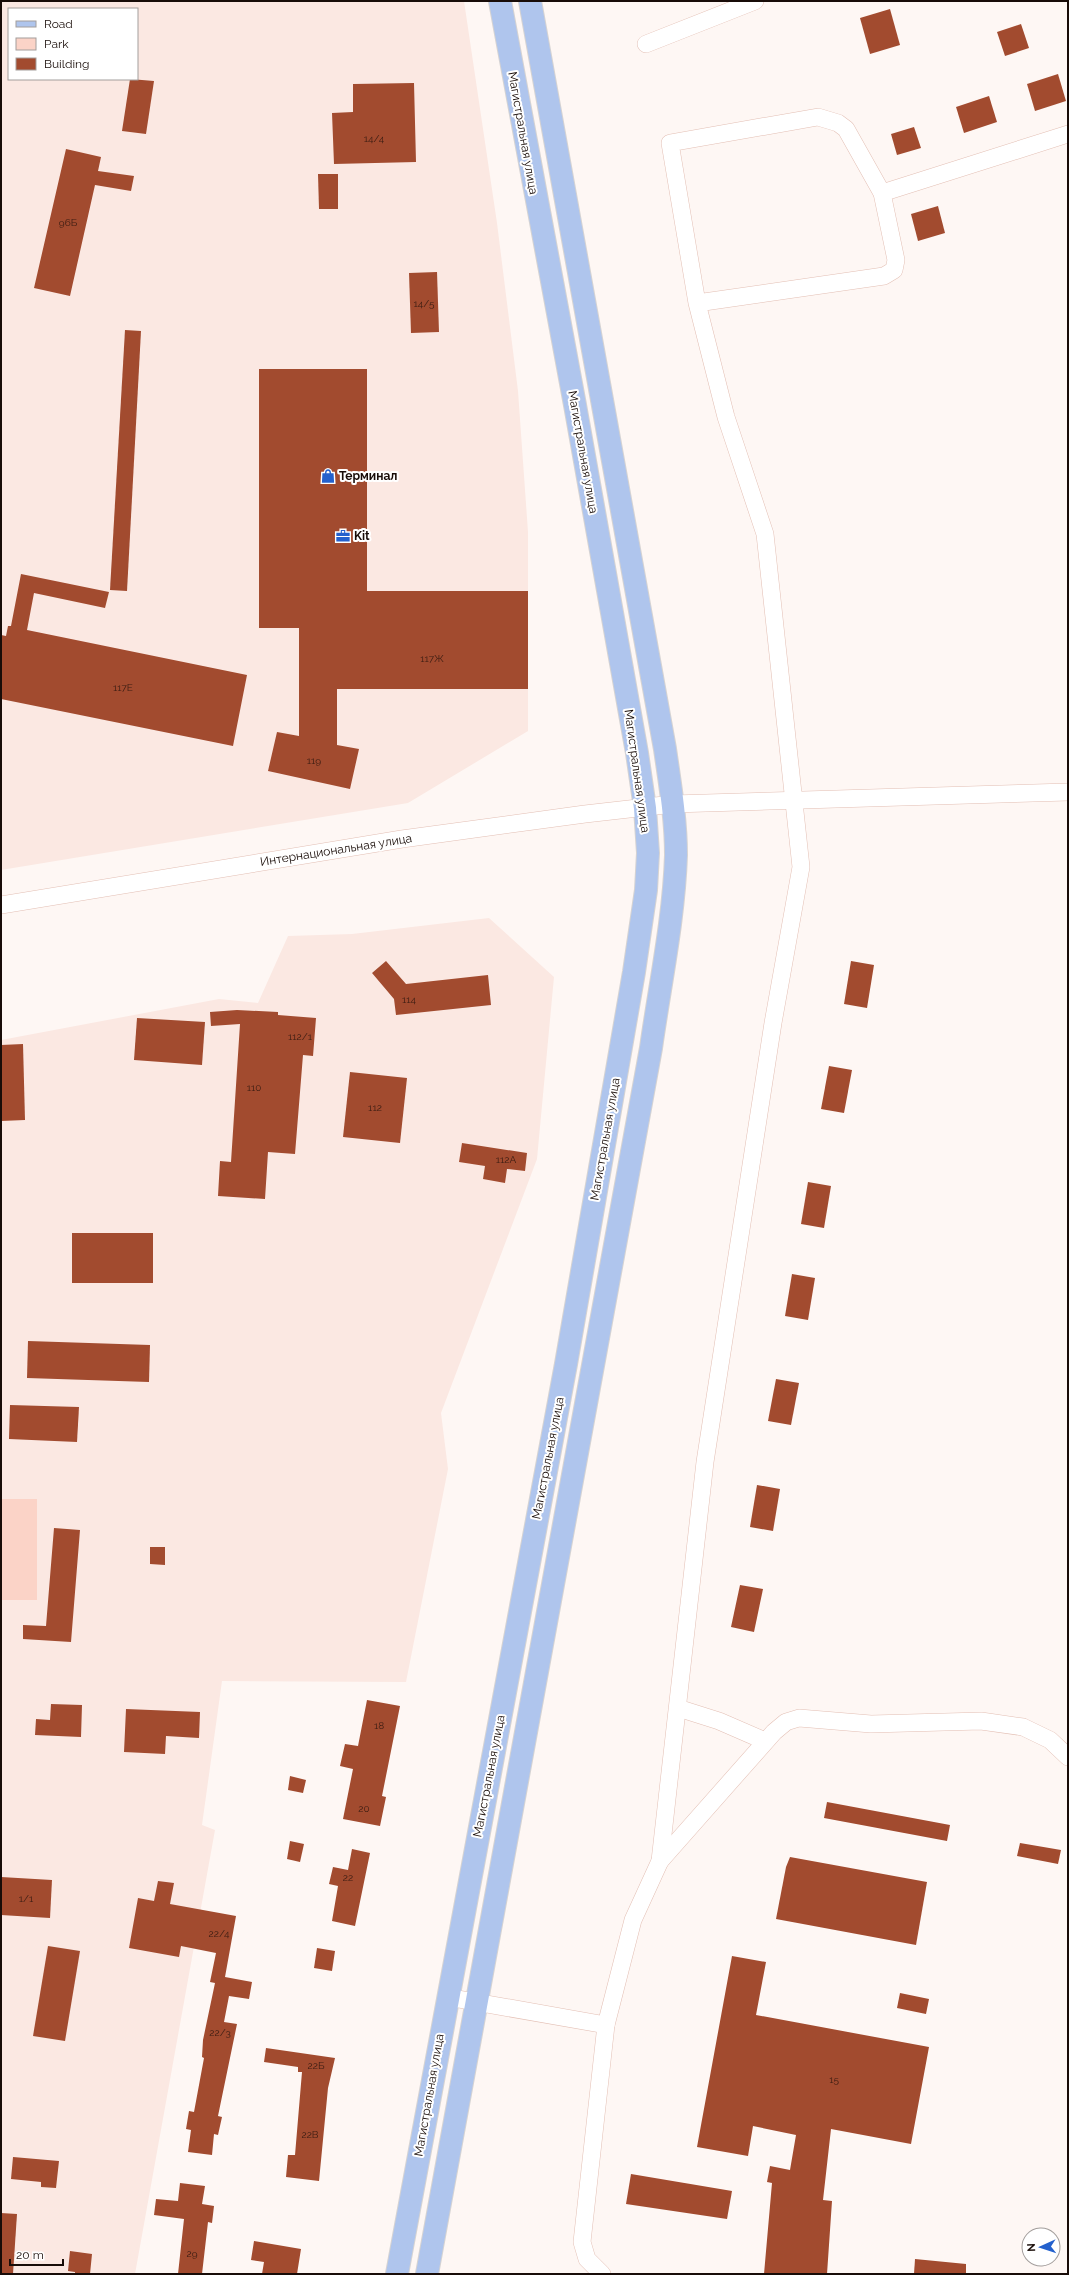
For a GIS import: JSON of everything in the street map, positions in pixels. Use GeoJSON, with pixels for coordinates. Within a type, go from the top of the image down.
{"type":"FeatureCollection","features":[{"type":"Feature","properties":{"kind":"main road","name":"Магистральная улица"},"geometry":{"type":"LineString","coordinates":[[397,2274],[564,1371],[626,1017],[646,890],[648,853],[645,808],[578,421],[500,1]]}},
{"type":"Feature","properties":{"kind":"main road"},"geometry":{"type":"LineString","coordinates":[[427,2274],[476,2002],[546,1633],[651,1048],[674,893],[676,854],[673,804],[665,749],[530,1]]}},
{"type":"Feature","properties":{"kind":"street"},"geometry":{"type":"LineString","coordinates":[[646,44],[755,1]]}},
{"type":"Feature","properties":{"kind":"street"},"geometry":{"type":"LineString","coordinates":[[660,1861],[705,1462],[773,1023],[801,867],[765,534],[726,417],[698,303],[670,144],[818,117],[838,123],[846,129],[882,193],[896,260],[894,270],[889,274],[698,303]]}},
{"type":"Feature","properties":{"kind":"street"},"geometry":{"type":"LineString","coordinates":[[882,193],[1068,134]]}},
{"type":"Feature","properties":{"kind":"street","name":"Интернациональная улица"},"geometry":{"type":"LineString","coordinates":[[1,904],[402,839],[585,814],[673,804],[1068,792]]}},
{"type":"Feature","properties":{"kind":"street"},"geometry":{"type":"LineString","coordinates":[[678,1708],[719,1721],[766,1741]]}},
{"type":"Feature","properties":{"kind":"street"},"geometry":{"type":"LineString","coordinates":[[602,2274],[587,2259],[582,2242],[606,2025],[633,1920],[660,1861],[766,1741],[786,1722],[799,1718],[871,1724],[980,1721],[1023,1727],[1050,1740],[1068,1757]]}},
{"type":"Feature","properties":{"kind":"street"},"geometry":{"type":"LineString","coordinates":[[447,1998],[606,2025]]}},
{"type":"Feature","properties":{"kind":"shaded area"},"geometry":{"type":"Polygon","coordinates":[[[1,1],[464,1],[497,223],[518,391],[528,532],[528,731],[408,803],[1,870],[1,1]]]}},
{"type":"Feature","properties":{"kind":"shaded area"},"geometry":{"type":"Polygon","coordinates":[[[489,918],[554,977],[537,1159],[441,1413],[448,1469],[406,1682],[222,1681],[202,1825],[215,1830],[135,2274],[1,2274],[1,1040],[219,999],[258,1003],[288,936],[352,934],[489,918]]]}},
{"type":"Feature","properties":{"kind":"green space"},"geometry":{"type":"Polygon","coordinates":[[[1,1499],[37,1499],[37,1600],[1,1600],[1,1499]]]}},
{"type":"Feature","properties":{"kind":"building"},"geometry":{"type":"Polygon","coordinates":[[[890,9],[900,45],[870,54],[860,18],[890,9]]]}},
{"type":"Feature","properties":{"kind":"building"},"geometry":{"type":"Polygon","coordinates":[[[1021,24],[1029,48],[1005,56],[997,32],[1021,24]]]}},
{"type":"Feature","properties":{"kind":"building"},"geometry":{"type":"Polygon","coordinates":[[[1058,74],[1066,101],[1035,111],[1027,84],[1058,74]]]}},
{"type":"Feature","properties":{"kind":"building"},"geometry":{"type":"Polygon","coordinates":[[[130,80],[154,81],[146,134],[122,131],[130,80]]]}},
{"type":"Feature","properties":{"kind":"building"},"geometry":{"type":"Polygon","coordinates":[[[414,83],[416,162],[334,164],[332,113],[353,112],[353,84],[414,83]]]}},
{"type":"Feature","properties":{"kind":"building"},"geometry":{"type":"Polygon","coordinates":[[[989,96],[997,122],[964,133],[956,107],[989,96]]]}},
{"type":"Feature","properties":{"kind":"building"},"geometry":{"type":"Polygon","coordinates":[[[914,127],[921,148],[897,155],[891,134],[914,127]]]}},
{"type":"Feature","properties":{"kind":"building"},"geometry":{"type":"Polygon","coordinates":[[[66,149],[101,157],[98,171],[134,176],[131,191],[95,185],[70,296],[34,288],[66,149]]]}},
{"type":"Feature","properties":{"kind":"building"},"geometry":{"type":"Polygon","coordinates":[[[318,174],[338,174],[338,209],[319,209],[318,174]]]}},
{"type":"Feature","properties":{"kind":"building"},"geometry":{"type":"Polygon","coordinates":[[[938,206],[945,233],[918,241],[911,214],[938,206]]]}},
{"type":"Feature","properties":{"kind":"building"},"geometry":{"type":"Polygon","coordinates":[[[437,272],[439,332],[411,333],[409,273],[437,272]]]}},
{"type":"Feature","properties":{"kind":"building"},"geometry":{"type":"Polygon","coordinates":[[[125,330],[141,331],[127,591],[110,590],[125,330]]]}},
{"type":"Feature","properties":{"kind":"building"},"geometry":{"type":"Polygon","coordinates":[[[259,369],[367,369],[367,591],[528,591],[528,689],[337,689],[337,745],[359,749],[350,789],[268,771],[277,732],[299,736],[299,628],[259,628],[259,369]]]}},
{"type":"Feature","properties":{"kind":"building"},"geometry":{"type":"Polygon","coordinates":[[[21,574],[109,592],[105,608],[34,593],[27,630],[247,675],[233,746],[1,699],[1,635],[6,636],[8,626],[11,626],[21,574]]]}},
{"type":"Feature","properties":{"kind":"building"},"geometry":{"type":"Polygon","coordinates":[[[386,961],[406,984],[488,975],[491,1005],[396,1015],[394,999],[372,973],[386,961]]]}},
{"type":"Feature","properties":{"kind":"building"},"geometry":{"type":"Polygon","coordinates":[[[851,961],[874,965],[867,1008],[844,1004],[851,961]]]}},
{"type":"Feature","properties":{"kind":"building"},"geometry":{"type":"Polygon","coordinates":[[[237,1010],[278,1012],[278,1015],[316,1018],[313,1056],[303,1055],[295,1154],[268,1152],[265,1199],[218,1196],[220,1161],[231,1162],[240,1024],[211,1026],[210,1012],[237,1010]]]}},
{"type":"Feature","properties":{"kind":"building"},"geometry":{"type":"Polygon","coordinates":[[[137,1018],[205,1022],[202,1065],[134,1060],[137,1018]]]}},
{"type":"Feature","properties":{"kind":"building"},"geometry":{"type":"Polygon","coordinates":[[[23,1044],[25,1120],[1,1121],[1,1045],[23,1044]]]}},
{"type":"Feature","properties":{"kind":"building"},"geometry":{"type":"Polygon","coordinates":[[[829,1066],[852,1070],[844,1113],[821,1109],[829,1066]]]}},
{"type":"Feature","properties":{"kind":"building"},"geometry":{"type":"Polygon","coordinates":[[[350,1072],[407,1078],[400,1143],[343,1137],[350,1072]]]}},
{"type":"Feature","properties":{"kind":"building"},"geometry":{"type":"Polygon","coordinates":[[[462,1143],[527,1153],[525,1171],[507,1169],[505,1183],[483,1179],[485,1166],[459,1162],[462,1143]]]}},
{"type":"Feature","properties":{"kind":"building"},"geometry":{"type":"Polygon","coordinates":[[[808,1182],[831,1186],[824,1228],[801,1224],[808,1182]]]}},
{"type":"Feature","properties":{"kind":"building"},"geometry":{"type":"Polygon","coordinates":[[[72,1233],[153,1233],[153,1283],[72,1283],[72,1233]]]}},
{"type":"Feature","properties":{"kind":"building"},"geometry":{"type":"Polygon","coordinates":[[[792,1274],[815,1278],[808,1320],[785,1316],[792,1274]]]}},
{"type":"Feature","properties":{"kind":"building"},"geometry":{"type":"Polygon","coordinates":[[[28,1341],[150,1345],[149,1382],[27,1378],[28,1341]]]}},
{"type":"Feature","properties":{"kind":"building"},"geometry":{"type":"Polygon","coordinates":[[[776,1379],[799,1383],[791,1425],[768,1421],[776,1379]]]}},
{"type":"Feature","properties":{"kind":"building"},"geometry":{"type":"Polygon","coordinates":[[[10,1405],[79,1407],[77,1442],[9,1439],[10,1405]]]}},
{"type":"Feature","properties":{"kind":"building"},"geometry":{"type":"Polygon","coordinates":[[[757,1485],[780,1489],[773,1531],[750,1527],[757,1485]]]}},
{"type":"Feature","properties":{"kind":"building"},"geometry":{"type":"Polygon","coordinates":[[[54,1528],[80,1530],[71,1642],[23,1639],[23,1625],[46,1626],[54,1528]]]}},
{"type":"Feature","properties":{"kind":"building"},"geometry":{"type":"Polygon","coordinates":[[[150,1547],[165,1547],[165,1565],[150,1564],[150,1547]]]}},
{"type":"Feature","properties":{"kind":"building"},"geometry":{"type":"Polygon","coordinates":[[[740,1585],[763,1589],[754,1632],[731,1627],[740,1585]]]}},
{"type":"Feature","properties":{"kind":"building"},"geometry":{"type":"Polygon","coordinates":[[[367,1700],[400,1706],[382,1796],[386,1797],[380,1826],[343,1819],[353,1769],[340,1766],[345,1744],[358,1746],[367,1700]]]}},
{"type":"Feature","properties":{"kind":"building"},"geometry":{"type":"Polygon","coordinates":[[[51,1704],[82,1705],[81,1737],[35,1735],[36,1719],[50,1720],[51,1704]]]}},
{"type":"Feature","properties":{"kind":"building"},"geometry":{"type":"Polygon","coordinates":[[[126,1709],[200,1712],[199,1738],[166,1736],[165,1754],[124,1752],[126,1709]]]}},
{"type":"Feature","properties":{"kind":"building"},"geometry":{"type":"Polygon","coordinates":[[[290,1776],[306,1780],[303,1793],[288,1790],[290,1776]]]}},
{"type":"Feature","properties":{"kind":"building"},"geometry":{"type":"Polygon","coordinates":[[[827,1802],[950,1825],[947,1841],[824,1818],[827,1802]]]}},
{"type":"Feature","properties":{"kind":"building"},"geometry":{"type":"Polygon","coordinates":[[[290,1841],[304,1844],[300,1862],[287,1859],[290,1841]]]}},
{"type":"Feature","properties":{"kind":"building"},"geometry":{"type":"Polygon","coordinates":[[[1020,1843],[1061,1850],[1058,1864],[1017,1856],[1020,1843]]]}},
{"type":"Feature","properties":{"kind":"building"},"geometry":{"type":"Polygon","coordinates":[[[352,1849],[370,1853],[355,1926],[332,1921],[338,1886],[329,1884],[333,1867],[348,1870],[352,1849]]]}},
{"type":"Feature","properties":{"kind":"building"},"geometry":{"type":"Polygon","coordinates":[[[790,1857],[927,1882],[916,1945],[776,1919],[786,1867],[790,1857]]]}},
{"type":"Feature","properties":{"kind":"building"},"geometry":{"type":"Polygon","coordinates":[[[1,1877],[52,1880],[50,1918],[1,1915],[1,1877]]]}},
{"type":"Feature","properties":{"kind":"building"},"geometry":{"type":"Polygon","coordinates":[[[158,1881],[174,1883],[170,1904],[236,1916],[225,1977],[252,1982],[249,1999],[229,1996],[224,2022],[237,2024],[218,2116],[222,2117],[218,2135],[214,2134],[212,2155],[188,2152],[191,2130],[186,2129],[189,2111],[194,2112],[204,2058],[202,2057],[203,2040],[215,1983],[210,1982],[216,1953],[181,1946],[179,1957],[129,1948],[138,1898],[154,1901],[158,1881]]]}},
{"type":"Feature","properties":{"kind":"building"},"geometry":{"type":"Polygon","coordinates":[[[48,1946],[80,1951],[65,2041],[33,2036],[48,1946]]]}},
{"type":"Feature","properties":{"kind":"building"},"geometry":{"type":"Polygon","coordinates":[[[317,1948],[335,1951],[332,1971],[314,1968],[317,1948]]]}},
{"type":"Feature","properties":{"kind":"building"},"geometry":{"type":"Polygon","coordinates":[[[732,1956],[766,1962],[756,2015],[929,2047],[911,2144],[831,2129],[823,2200],[832,2201],[827,2274],[764,2274],[772,2183],[767,2182],[770,2166],[790,2170],[796,2135],[753,2126],[748,2156],[697,2147],[732,1956]]]}},
{"type":"Feature","properties":{"kind":"building"},"geometry":{"type":"Polygon","coordinates":[[[900,1993],[929,1999],[926,2014],[897,2008],[900,1993]]]}},
{"type":"Feature","properties":{"kind":"building"},"geometry":{"type":"Polygon","coordinates":[[[266,2048],[335,2058],[328,2088],[319,2181],[286,2177],[288,2155],[295,2155],[302,2072],[298,2072],[298,2067],[264,2062],[266,2048]]]}},
{"type":"Feature","properties":{"kind":"building"},"geometry":{"type":"Polygon","coordinates":[[[13,2157],[59,2161],[56,2188],[41,2187],[41,2182],[11,2179],[13,2157]]]}},
{"type":"Feature","properties":{"kind":"building"},"geometry":{"type":"Polygon","coordinates":[[[631,2174],[732,2191],[727,2219],[626,2204],[631,2174]]]}},
{"type":"Feature","properties":{"kind":"building"},"geometry":{"type":"Polygon","coordinates":[[[180,2183],[205,2186],[202,2204],[214,2206],[212,2223],[208,2222],[202,2274],[178,2274],[184,2219],[154,2215],[156,2199],[178,2201],[180,2183]]]}},
{"type":"Feature","properties":{"kind":"building"},"geometry":{"type":"Polygon","coordinates":[[[1,2213],[17,2214],[13,2274],[1,2274],[1,2213]]]}},
{"type":"Feature","properties":{"kind":"building"},"geometry":{"type":"Polygon","coordinates":[[[254,2241],[301,2249],[297,2274],[262,2274],[264,2262],[251,2260],[254,2241]]]}},
{"type":"Feature","properties":{"kind":"building"},"geometry":{"type":"Polygon","coordinates":[[[70,2251],[92,2254],[90,2274],[75,2274],[75,2272],[68,2271],[70,2251]]]}},
{"type":"Feature","properties":{"kind":"building"},"geometry":{"type":"Polygon","coordinates":[[[915,2259],[966,2264],[966,2274],[914,2274],[915,2259]]]}},
{"type":"Feature","properties":{"kind":"place","name":"Терминал"},"geometry":{"type":"Point","coordinates":[328,476]}},
{"type":"Feature","properties":{"kind":"place","name":"Kit"},"geometry":{"type":"Point","coordinates":[343,536]}}]}
